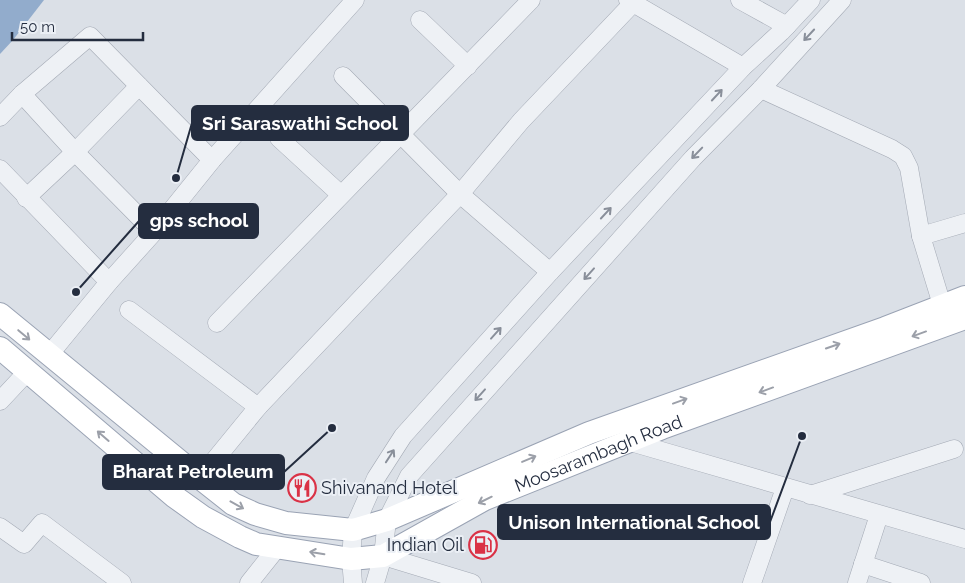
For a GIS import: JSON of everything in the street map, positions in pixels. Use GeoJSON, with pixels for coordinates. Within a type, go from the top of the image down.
{"type":"FeatureCollection","features":[{"type":"Feature","properties":{"kind":"main road","name":"Moosarambagh Road"},"geometry":{"type":"LineString","coordinates":[[353,530],[387,520],[589,433],[885,328],[965,297]]}},
{"type":"Feature","properties":{"kind":"main road"},"geometry":{"type":"LineString","coordinates":[[0,314],[233,504],[254,514],[286,522],[353,530]]}},
{"type":"Feature","properties":{"kind":"main road","name":"Moosarambagh Road"},"geometry":{"type":"LineString","coordinates":[[0,348],[175,497],[204,517],[256,544],[351,559],[383,556],[485,499],[627,441],[965,318]]}},
{"type":"Feature","properties":{"kind":"street"},"geometry":{"type":"LineString","coordinates":[[49,355],[109,282],[154,232],[212,160],[355,0]]}},
{"type":"Feature","properties":{"kind":"street"},"geometry":{"type":"LineString","coordinates":[[217,323],[340,194],[402,134],[531,0]]}},
{"type":"Feature","properties":{"kind":"street"},"geometry":{"type":"LineString","coordinates":[[740,0],[787,26]]}},
{"type":"Feature","properties":{"kind":"street"},"geometry":{"type":"LineString","coordinates":[[353,583],[351,559],[353,530],[376,478],[403,436],[550,272],[743,67],[787,26],[811,0]]}},
{"type":"Feature","properties":{"kind":"street"},"geometry":{"type":"LineString","coordinates":[[376,583],[383,556],[387,520],[408,476],[693,158],[761,89],[842,0]]}},
{"type":"Feature","properties":{"kind":"street"},"geometry":{"type":"LineString","coordinates":[[200,478],[258,407],[460,194],[521,121],[631,2],[743,67]]}},
{"type":"Feature","properties":{"kind":"street"},"geometry":{"type":"LineString","coordinates":[[420,20],[468,66]]}},
{"type":"Feature","properties":{"kind":"street"},"geometry":{"type":"LineString","coordinates":[[0,117],[22,94],[90,36],[212,160]]}},
{"type":"Feature","properties":{"kind":"street"},"geometry":{"type":"LineString","coordinates":[[343,76],[460,194],[550,272]]}},
{"type":"Feature","properties":{"kind":"street"},"geometry":{"type":"LineString","coordinates":[[26,198],[75,152],[139,86]]}},
{"type":"Feature","properties":{"kind":"street"},"geometry":{"type":"LineString","coordinates":[[761,89],[892,149],[903,156],[909,168],[921,236],[942,305]]}},
{"type":"Feature","properties":{"kind":"street"},"geometry":{"type":"LineString","coordinates":[[22,94],[75,152],[154,232]]}},
{"type":"Feature","properties":{"kind":"street"},"geometry":{"type":"LineString","coordinates":[[279,138],[340,194]]}},
{"type":"Feature","properties":{"kind":"street"},"geometry":{"type":"LineString","coordinates":[[0,169],[109,282]]}},
{"type":"Feature","properties":{"kind":"street"},"geometry":{"type":"LineString","coordinates":[[921,236],[965,223]]}},
{"type":"Feature","properties":{"kind":"street"},"geometry":{"type":"LineString","coordinates":[[129,310],[258,407]]}},
{"type":"Feature","properties":{"kind":"street"},"geometry":{"type":"LineString","coordinates":[[0,401],[28,371]]}},
{"type":"Feature","properties":{"kind":"street"},"geometry":{"type":"LineString","coordinates":[[627,441],[965,539]]}},
{"type":"Feature","properties":{"kind":"street"},"geometry":{"type":"LineString","coordinates":[[810,495],[954,448]]}},
{"type":"Feature","properties":{"kind":"street"},"geometry":{"type":"LineString","coordinates":[[752,583],[786,488]]}},
{"type":"Feature","properties":{"kind":"street"},"geometry":{"type":"LineString","coordinates":[[857,583],[879,515]]}},
{"type":"Feature","properties":{"kind":"street"},"geometry":{"type":"LineString","coordinates":[[0,527],[24,544],[42,523],[122,583]]}},
{"type":"Feature","properties":{"kind":"street"},"geometry":{"type":"LineString","coordinates":[[249,583],[277,548]]}},
{"type":"Feature","properties":{"kind":"street"},"geometry":{"type":"LineString","coordinates":[[383,556],[472,583]]}},
{"type":"Feature","properties":{"kind":"street"},"geometry":{"type":"LineString","coordinates":[[863,564],[922,583]]}},
{"type":"Feature","properties":{"kind":"water"},"geometry":{"type":"Polygon","coordinates":[[[0,0],[44,0],[0,54],[0,0]]]}},
{"type":"Feature","properties":{"kind":"place","name":"Sri Saraswathi School"},"geometry":{"type":"Point","coordinates":[176,178]}},
{"type":"Feature","properties":{"kind":"place","name":"gps school"},"geometry":{"type":"Point","coordinates":[76,292]}},
{"type":"Feature","properties":{"kind":"place","name":"Bharat Petroleum"},"geometry":{"type":"Point","coordinates":[332,428]}},
{"type":"Feature","properties":{"kind":"place","name":"Unison International School"},"geometry":{"type":"Point","coordinates":[802,436]}},
{"type":"Feature","properties":{"kind":"place","name":"Shivanand Hotel"},"geometry":{"type":"Point","coordinates":[302,488]}},
{"type":"Feature","properties":{"kind":"place","name":"Indian Oil"},"geometry":{"type":"Point","coordinates":[483,545]}}]}
